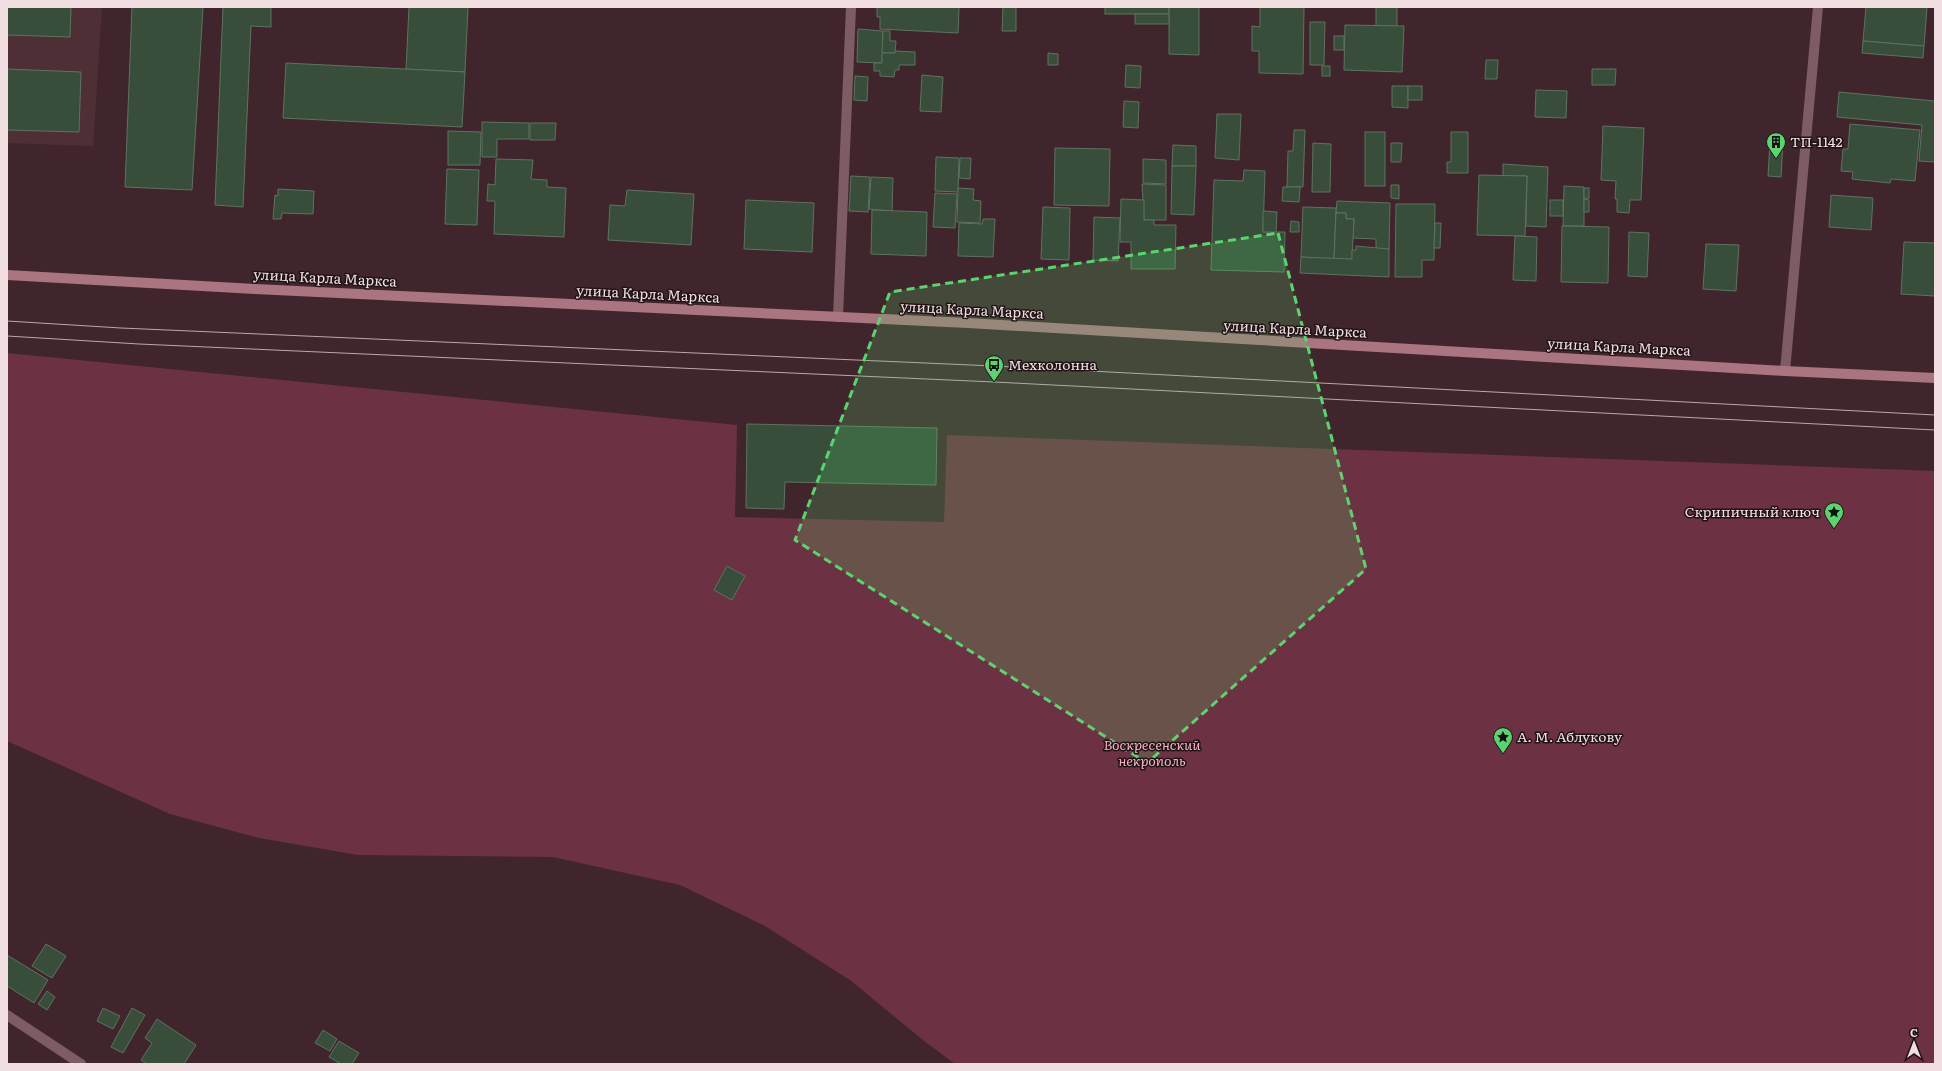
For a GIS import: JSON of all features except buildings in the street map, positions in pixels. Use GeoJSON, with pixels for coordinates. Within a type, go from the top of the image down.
{"type":"FeatureCollection","features":[{"type":"Feature","properties":{"kind":"main road","name":"улица Карла Маркса"},"geometry":{"type":"LineString","coordinates":[[7,275],[255,289],[838,317],[1785,371],[1935,378]]}},
{"type":"Feature","properties":{"kind":"street"},"geometry":{"type":"LineString","coordinates":[[838,317],[850,7]]}},
{"type":"Feature","properties":{"kind":"street"},"geometry":{"type":"LineString","coordinates":[[1785,371],[1818,7]]}},
{"type":"Feature","properties":{"kind":"street"},"geometry":{"type":"LineString","coordinates":[[7,1015],[81,1064]]}},
{"type":"Feature","properties":{"kind":"highlighted area"},"geometry":{"type":"Polygon","coordinates":[[[1278,233],[1366,569],[1147,763],[795,540],[890,292],[1278,233]]]}},
{"type":"Feature","properties":{"kind":"shaded area"},"geometry":{"type":"Polygon","coordinates":[[[7,7],[102,7],[93,146],[7,143],[7,7]]]}},
{"type":"Feature","properties":{"kind":"green space","name":"Воскресенский некрополь"},"geometry":{"type":"Polygon","coordinates":[[[7,353],[737,425],[735,517],[944,522],[947,435],[1935,471],[1935,1064],[955,1064],[924,1041],[850,980],[765,926],[680,885],[553,857],[358,855],[259,838],[170,814],[7,741],[7,353]]]}},
{"type":"Feature","properties":{"kind":"tram line"},"geometry":{"type":"LineString","coordinates":[[7,321],[121,328],[994,366],[1935,415]]}},
{"type":"Feature","properties":{"kind":"tram line"},"geometry":{"type":"LineString","coordinates":[[7,336],[139,344],[994,382],[1935,430]]}},
{"type":"Feature","properties":{"kind":"place","name":"ТП-1142"},"geometry":{"type":"Point","coordinates":[1776,159]}},
{"type":"Feature","properties":{"kind":"place","name":"Мехколонна"},"geometry":{"type":"Point","coordinates":[994,382]}},
{"type":"Feature","properties":{"kind":"place","name":"Скрипичный ключ"},"geometry":{"type":"Point","coordinates":[1834,529]}},
{"type":"Feature","properties":{"kind":"place","name":"А. М. Аблукову"},"geometry":{"type":"Point","coordinates":[1503,754]}}]}
